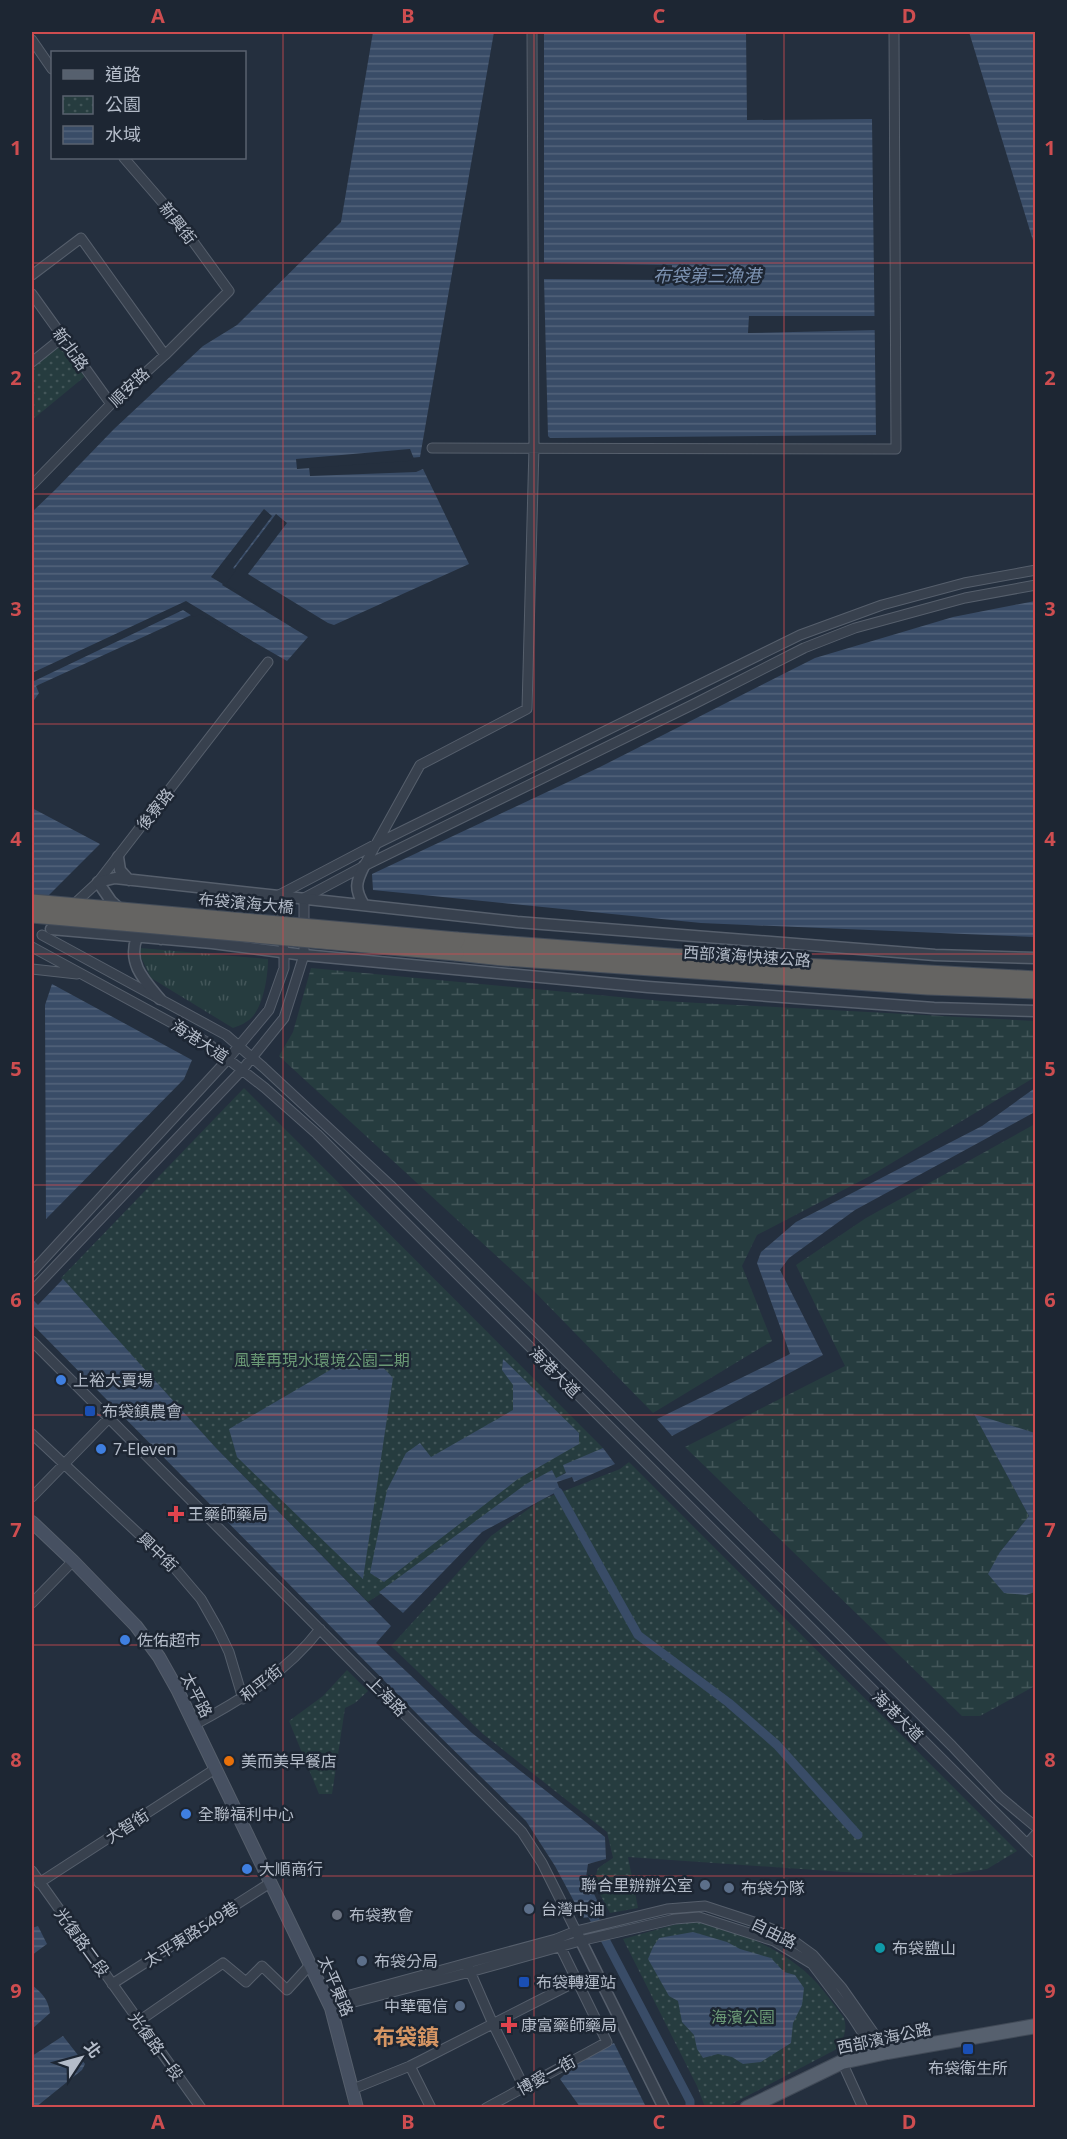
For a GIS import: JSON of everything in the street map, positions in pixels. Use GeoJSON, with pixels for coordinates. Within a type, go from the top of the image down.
{"type":"FeatureCollection","features":[{"type":"Feature","properties":{"kind":"highway","name":"布袋濱海大橋"},"geometry":{"type":"LineString","coordinates":[[32,902],[457,946]]}},
{"type":"Feature","properties":{"kind":"highway","name":"布袋濱海大橋"},"geometry":{"type":"LineString","coordinates":[[32,915],[457,946]]}},
{"type":"Feature","properties":{"kind":"highway","name":"西部濱海快速公路"},"geometry":{"type":"LineString","coordinates":[[457,946],[503,958],[847,981],[1034,988]]}},
{"type":"Feature","properties":{"kind":"main road","name":"太平路"},"geometry":{"type":"LineString","coordinates":[[32,1522],[136,1626],[159,1657],[270,1883]]}},
{"type":"Feature","properties":{"kind":"main road","name":"太平東路"},"geometry":{"type":"LineString","coordinates":[[270,1883],[329,2005],[357,2108]]}},
{"type":"Feature","properties":{"kind":"main road","name":"西部濱海公路"},"geometry":{"type":"LineString","coordinates":[[747,2108],[842,2062],[1035,2026]]}},
{"type":"Feature","properties":{"kind":"street"},"geometry":{"type":"LineString","coordinates":[[364,905],[357,894],[356,883],[420,765],[527,709],[534,447],[532,32]]}},
{"type":"Feature","properties":{"kind":"street"},"geometry":{"type":"LineString","coordinates":[[432,448],[896,449],[894,32]]}},
{"type":"Feature","properties":{"kind":"street"},"geometry":{"type":"LineString","coordinates":[[32,40],[51,68]]}},
{"type":"Feature","properties":{"kind":"street","name":"新興街"},"geometry":{"type":"LineString","coordinates":[[125,159],[176,218],[229,291]]}},
{"type":"Feature","properties":{"kind":"street"},"geometry":{"type":"LineString","coordinates":[[32,275],[81,238],[165,355]]}},
{"type":"Feature","properties":{"kind":"street","name":"順安路"},"geometry":{"type":"LineString","coordinates":[[32,485],[111,404],[165,355],[229,291]]}},
{"type":"Feature","properties":{"kind":"street","name":"新北路"},"geometry":{"type":"LineString","coordinates":[[32,294],[111,404]]}},
{"type":"Feature","properties":{"kind":"street"},"geometry":{"type":"LineString","coordinates":[[32,362],[63,337]]}},
{"type":"Feature","properties":{"kind":"street"},"geometry":{"type":"LineString","coordinates":[[277,896],[378,843],[800,635],[892,602],[964,583],[1035,570]]}},
{"type":"Feature","properties":{"kind":"street"},"geometry":{"type":"LineString","coordinates":[[304,898],[804,648],[855,628],[965,598],[1035,585]]}},
{"type":"Feature","properties":{"kind":"street","name":"後寮路"},"geometry":{"type":"LineString","coordinates":[[32,947],[98,882],[267,662]]}},
{"type":"Feature","properties":{"kind":"street"},"geometry":{"type":"LineString","coordinates":[[118,857],[120,870],[129,880]]}},
{"type":"Feature","properties":{"kind":"street"},"geometry":{"type":"LineString","coordinates":[[161,939],[145,931],[111,901],[98,882],[115,878],[517,922],[935,955],[1035,958]]}},
{"type":"Feature","properties":{"kind":"street"},"geometry":{"type":"LineString","coordinates":[[32,1272],[228,1059],[269,1010],[284,968],[285,952],[277,896]]}},
{"type":"Feature","properties":{"kind":"street"},"geometry":{"type":"LineString","coordinates":[[32,1291],[242,1070],[284,1018],[304,955],[304,898]]}},
{"type":"Feature","properties":{"kind":"street"},"geometry":{"type":"LineString","coordinates":[[46,932],[161,939],[304,955],[763,997],[934,1008],[1035,1011]]}},
{"type":"Feature","properties":{"kind":"street","name":"海港大道"},"geometry":{"type":"LineString","coordinates":[[46,932],[226,1035],[239,1046],[390,1185],[952,1746],[1000,1797],[1035,1827]]}},
{"type":"Feature","properties":{"kind":"street"},"geometry":{"type":"LineString","coordinates":[[137,937],[132,949],[140,975],[160,999]]}},
{"type":"Feature","properties":{"kind":"street","name":"海港大道"},"geometry":{"type":"LineString","coordinates":[[32,947],[205,1041],[266,1088],[317,1134],[1035,1853]]}},
{"type":"Feature","properties":{"kind":"street"},"geometry":{"type":"LineString","coordinates":[[32,969],[84,975]]}},
{"type":"Feature","properties":{"kind":"street","name":"上海路"},"geometry":{"type":"LineString","coordinates":[[32,1341],[522,1832],[583,1935],[664,2108]]}},
{"type":"Feature","properties":{"kind":"street"},"geometry":{"type":"LineString","coordinates":[[32,1497],[110,1418]]}},
{"type":"Feature","properties":{"kind":"street","name":"興中街"},"geometry":{"type":"LineString","coordinates":[[32,1434],[172,1565],[201,1599],[229,1652],[243,1699]]}},
{"type":"Feature","properties":{"kind":"street"},"geometry":{"type":"LineString","coordinates":[[32,1603],[73,1561]]}},
{"type":"Feature","properties":{"kind":"street","name":"和平街"},"geometry":{"type":"LineString","coordinates":[[194,1725],[243,1699],[263,1685],[320,1629]]}},
{"type":"Feature","properties":{"kind":"street","name":"大智街"},"geometry":{"type":"LineString","coordinates":[[39,1883],[215,1769]]}},
{"type":"Feature","properties":{"kind":"street"},"geometry":{"type":"LineString","coordinates":[[1027,1844],[1035,1834]]}},
{"type":"Feature","properties":{"kind":"street","name":"光復路二段"},"geometry":{"type":"LineString","coordinates":[[32,1871],[112,1984]]}},
{"type":"Feature","properties":{"kind":"street","name":"太平東路549巷"},"geometry":{"type":"LineString","coordinates":[[112,1984],[270,1883]]}},
{"type":"Feature","properties":{"kind":"street","name":"自由路"},"geometry":{"type":"LineString","coordinates":[[583,1935],[615,1927],[667,1909],[705,1906],[757,1923],[783,1934],[813,1955],[835,1979],[882,2053]]}},
{"type":"Feature","properties":{"kind":"street"},"geometry":{"type":"LineString","coordinates":[[329,2005],[583,1935]]}},
{"type":"Feature","properties":{"kind":"street"},"geometry":{"type":"LineString","coordinates":[[353,2089],[410,2066],[493,2024],[575,1978],[558,1943]]}},
{"type":"Feature","properties":{"kind":"street"},"geometry":{"type":"LineString","coordinates":[[139,2021],[223,1963],[246,1982],[262,1966],[287,1989],[310,1965]]}},
{"type":"Feature","properties":{"kind":"street"},"geometry":{"type":"LineString","coordinates":[[468,1968],[524,2087]]}},
{"type":"Feature","properties":{"kind":"street","name":"博愛一街"},"geometry":{"type":"LineString","coordinates":[[486,2108],[607,2042],[575,1978]]}},
{"type":"Feature","properties":{"kind":"street","name":"光復路一段"},"geometry":{"type":"LineString","coordinates":[[112,1984],[201,2108]]}},
{"type":"Feature","properties":{"kind":"street"},"geometry":{"type":"LineString","coordinates":[[842,2062],[863,2108]]}},
{"type":"Feature","properties":{"kind":"street"},"geometry":{"type":"LineString","coordinates":[[410,2066],[431,2108]]}},
{"type":"Feature","properties":{"kind":"green space"},"geometry":{"type":"Polygon","coordinates":[[[63,337],[89,373],[32,420],[32,361],[63,337]]]}},
{"type":"Feature","properties":{"kind":"green space"},"geometry":{"type":"Polygon","coordinates":[[[140,948],[268,959],[266,984],[257,1011],[246,1022],[233,1028],[151,978],[140,955],[140,948]]]}},
{"type":"Feature","properties":{"kind":"green space"},"geometry":{"type":"Polygon","coordinates":[[[311,968],[662,1001],[1035,1021],[1035,1077],[870,1176],[757,1235],[742,1266],[772,1341],[653,1413],[530,1287],[279,1056],[293,1032],[311,968]]]}},
{"type":"Feature","properties":{"kind":"green space","name":"風華再現水環境公園二期"},"geometry":{"type":"Polygon","coordinates":[[[244,1088],[603,1448],[368,1602],[216,1448],[61,1278],[244,1088]]]}},
{"type":"Feature","properties":{"kind":"green space"},"geometry":{"type":"Polygon","coordinates":[[[1035,1124],[1035,1433],[975,1415],[1029,1516],[1000,1552],[1026,1595],[1035,1592],[1035,1686],[980,1716],[962,1716],[685,1447],[845,1366],[796,1265],[866,1218],[1035,1124]]]}},
{"type":"Feature","properties":{"kind":"green space"},"geometry":{"type":"Polygon","coordinates":[[[629,1462],[1017,1851],[987,1869],[941,1876],[843,1872],[628,1857],[638,1908],[610,1913],[594,1883],[598,1868],[613,1858],[607,1832],[483,1734],[391,1646],[491,1536],[541,1500],[620,1469],[629,1462]]]}},
{"type":"Feature","properties":{"kind":"green space"},"geometry":{"type":"Polygon","coordinates":[[[347,1670],[368,1691],[355,1703],[345,1708],[332,1794],[319,1794],[289,1721],[323,1696],[347,1670]]]}},
{"type":"Feature","properties":{"kind":"green space","name":"海濱公園"},"geometry":{"type":"Polygon","coordinates":[[[696,1922],[745,1936],[776,1951],[804,1970],[820,1986],[844,2018],[844,2035],[835,2050],[726,2107],[705,2107],[697,2086],[623,1939],[677,1924],[696,1922]]]}},
{"type":"Feature","properties":{"kind":"water"},"geometry":{"type":"Polygon","coordinates":[[[373,32],[494,32],[420,457],[309,467],[310,476],[416,472],[423,469],[469,564],[334,625],[248,574],[287,523],[276,514],[222,585],[308,637],[287,661],[200,611],[36,686],[39,693],[32,703],[32,512],[114,429],[203,346],[237,325],[341,222],[373,32]]]}},
{"type":"Feature","properties":{"kind":"water","name":"布袋第三漁港"},"geometry":{"type":"Polygon","coordinates":[[[544,32],[746,32],[747,120],[872,119],[876,435],[550,438],[548,436],[544,279],[544,32]]]}},
{"type":"Feature","properties":{"kind":"water"},"geometry":{"type":"Polygon","coordinates":[[[969,32],[1035,32],[1035,247],[969,32]]]}},
{"type":"Feature","properties":{"kind":"water"},"geometry":{"type":"Polygon","coordinates":[[[1035,601],[1035,937],[701,923],[373,890],[372,874],[600,767],[815,658],[953,617],[1035,601]]]}},
{"type":"Feature","properties":{"kind":"water"},"geometry":{"type":"Polygon","coordinates":[[[32,808],[100,844],[32,912],[32,808]]]}},
{"type":"Feature","properties":{"kind":"water"},"geometry":{"type":"Polygon","coordinates":[[[52,984],[192,1060],[184,1079],[46,1219],[45,1005],[52,984]]]}},
{"type":"Feature","properties":{"kind":"water"},"geometry":{"type":"Polygon","coordinates":[[[1035,1088],[1035,1112],[855,1210],[789,1258],[780,1270],[823,1355],[672,1436],[657,1419],[790,1354],[757,1263],[761,1252],[796,1222],[982,1126],[1035,1088]]]}},
{"type":"Feature","properties":{"kind":"water"},"geometry":{"type":"Polygon","coordinates":[[[63,1279],[216,1448],[391,1626],[376,1643],[472,1733],[605,1837],[606,1859],[588,1864],[586,1877],[604,1915],[583,1918],[555,1866],[526,1821],[427,1724],[32,1324],[32,1299],[38,1305],[63,1279]]]}},
{"type":"Feature","properties":{"kind":"water"},"geometry":{"type":"Polygon","coordinates":[[[366,1349],[393,1378],[363,1579],[237,1457],[229,1429],[366,1349]]]}},
{"type":"Feature","properties":{"kind":"water"},"geometry":{"type":"Polygon","coordinates":[[[503,1359],[579,1433],[579,1444],[518,1479],[384,1582],[370,1573],[387,1490],[406,1453],[420,1443],[431,1457],[513,1410],[513,1385],[502,1370],[503,1359]]]}},
{"type":"Feature","properties":{"kind":"water"},"geometry":{"type":"Polygon","coordinates":[[[974,1414],[1035,1433],[1035,1592],[1026,1595],[1004,1593],[988,1574],[1000,1552],[1029,1516],[974,1414]]]}},
{"type":"Feature","properties":{"kind":"water"},"geometry":{"type":"Polygon","coordinates":[[[603,1448],[615,1464],[574,1482],[572,1477],[557,1482],[560,1490],[482,1532],[403,1613],[379,1592],[526,1484],[552,1470],[556,1478],[566,1473],[563,1465],[603,1448]]]}},
{"type":"Feature","properties":{"kind":"water"},"geometry":{"type":"Polygon","coordinates":[[[38,1926],[47,1944],[32,1955],[32,1928],[38,1926]]]}},
{"type":"Feature","properties":{"kind":"water"},"geometry":{"type":"Polygon","coordinates":[[[693,1932],[771,1958],[784,1972],[795,1975],[804,1988],[802,2005],[793,2023],[791,2043],[761,2062],[743,2064],[732,2057],[718,2054],[703,2058],[697,2049],[694,2035],[682,2022],[678,2001],[669,1996],[648,1959],[659,1938],[693,1932]]]}},
{"type":"Feature","properties":{"kind":"water"},"geometry":{"type":"Polygon","coordinates":[[[32,1985],[44,1997],[50,2013],[32,2029],[32,1985]]]}},
{"type":"Feature","properties":{"kind":"water"},"geometry":{"type":"Polygon","coordinates":[[[63,2036],[85,2064],[82,2070],[36,2107],[32,2107],[32,2056],[63,2036]]]}},
{"type":"Feature","properties":{"kind":"water"},"geometry":{"type":"Polygon","coordinates":[[[614,2043],[646,2107],[580,2107],[560,2079],[567,2072],[565,2067],[614,2043]]]}},
{"type":"Feature","properties":{"kind":"pier"},"geometry":{"type":"Polygon","coordinates":[[[544,263],[672,265],[672,280],[544,279],[544,263]]]}},
{"type":"Feature","properties":{"kind":"pier"},"geometry":{"type":"Polygon","coordinates":[[[749,316],[876,316],[876,330],[748,333],[749,316]]]}},
{"type":"Feature","properties":{"kind":"pier"},"geometry":{"type":"Polygon","coordinates":[[[410,449],[414,459],[408,461],[297,469],[296,459],[410,449]]]}},
{"type":"Feature","properties":{"kind":"pier"},"geometry":{"type":"Polygon","coordinates":[[[264,509],[272,516],[233,568],[236,570],[226,584],[294,626],[211,577],[264,509]]]}},
{"type":"Feature","properties":{"kind":"pier"},"geometry":{"type":"Polygon","coordinates":[[[186,601],[252,641],[250,643],[200,614],[194,617],[183,610],[32,682],[32,673],[186,601]]]}},
{"type":"Feature","properties":{"kind":"waterway"},"geometry":{"type":"LineString","coordinates":[[558,1492],[638,1635],[729,1703],[777,1745],[858,1835]]}},
{"type":"Feature","properties":{"kind":"waterway"},"geometry":{"type":"LineString","coordinates":[[588,1907],[690,2101],[690,2108]]}},
{"type":"Feature","properties":{"kind":"place","name":"上裕大賣場"},"geometry":{"type":"Point","coordinates":[61,1380]}},
{"type":"Feature","properties":{"kind":"place","name":"布袋鎮農會"},"geometry":{"type":"Point","coordinates":[90,1411]}},
{"type":"Feature","properties":{"kind":"place","name":"7-Eleven"},"geometry":{"type":"Point","coordinates":[101,1449]}},
{"type":"Feature","properties":{"kind":"place","name":"王藥師藥局"},"geometry":{"type":"Point","coordinates":[176,1514]}},
{"type":"Feature","properties":{"kind":"place","name":"佐佑超市"},"geometry":{"type":"Point","coordinates":[125,1640]}},
{"type":"Feature","properties":{"kind":"place","name":"美而美早餐店"},"geometry":{"type":"Point","coordinates":[229,1761]}},
{"type":"Feature","properties":{"kind":"place","name":"全聯福利中心"},"geometry":{"type":"Point","coordinates":[186,1814]}},
{"type":"Feature","properties":{"kind":"place","name":"大順商行"},"geometry":{"type":"Point","coordinates":[247,1869]}},
{"type":"Feature","properties":{"kind":"place","name":"聯合里辦辦公室"},"geometry":{"type":"Point","coordinates":[705,1885]}},
{"type":"Feature","properties":{"kind":"place","name":"布袋分隊"},"geometry":{"type":"Point","coordinates":[729,1888]}},
{"type":"Feature","properties":{"kind":"place","name":"台灣中油"},"geometry":{"type":"Point","coordinates":[529,1909]}},
{"type":"Feature","properties":{"kind":"place","name":"布袋教會"},"geometry":{"type":"Point","coordinates":[337,1915]}},
{"type":"Feature","properties":{"kind":"place","name":"布袋鹽山"},"geometry":{"type":"Point","coordinates":[880,1948]}},
{"type":"Feature","properties":{"kind":"place","name":"布袋分局"},"geometry":{"type":"Point","coordinates":[362,1961]}},
{"type":"Feature","properties":{"kind":"place","name":"布袋轉運站"},"geometry":{"type":"Point","coordinates":[524,1982]}},
{"type":"Feature","properties":{"kind":"place","name":"中華電信"},"geometry":{"type":"Point","coordinates":[460,2006]}},
{"type":"Feature","properties":{"kind":"place","name":"康富藥師藥局"},"geometry":{"type":"Point","coordinates":[509,2025]}},
{"type":"Feature","properties":{"kind":"place","name":"布袋衛生所"},"geometry":{"type":"Point","coordinates":[968,2049]}},
{"type":"Feature","properties":{"kind":"district","name":"布袋鎮"},"geometry":{"type":"Point","coordinates":[406,2037]}}]}
